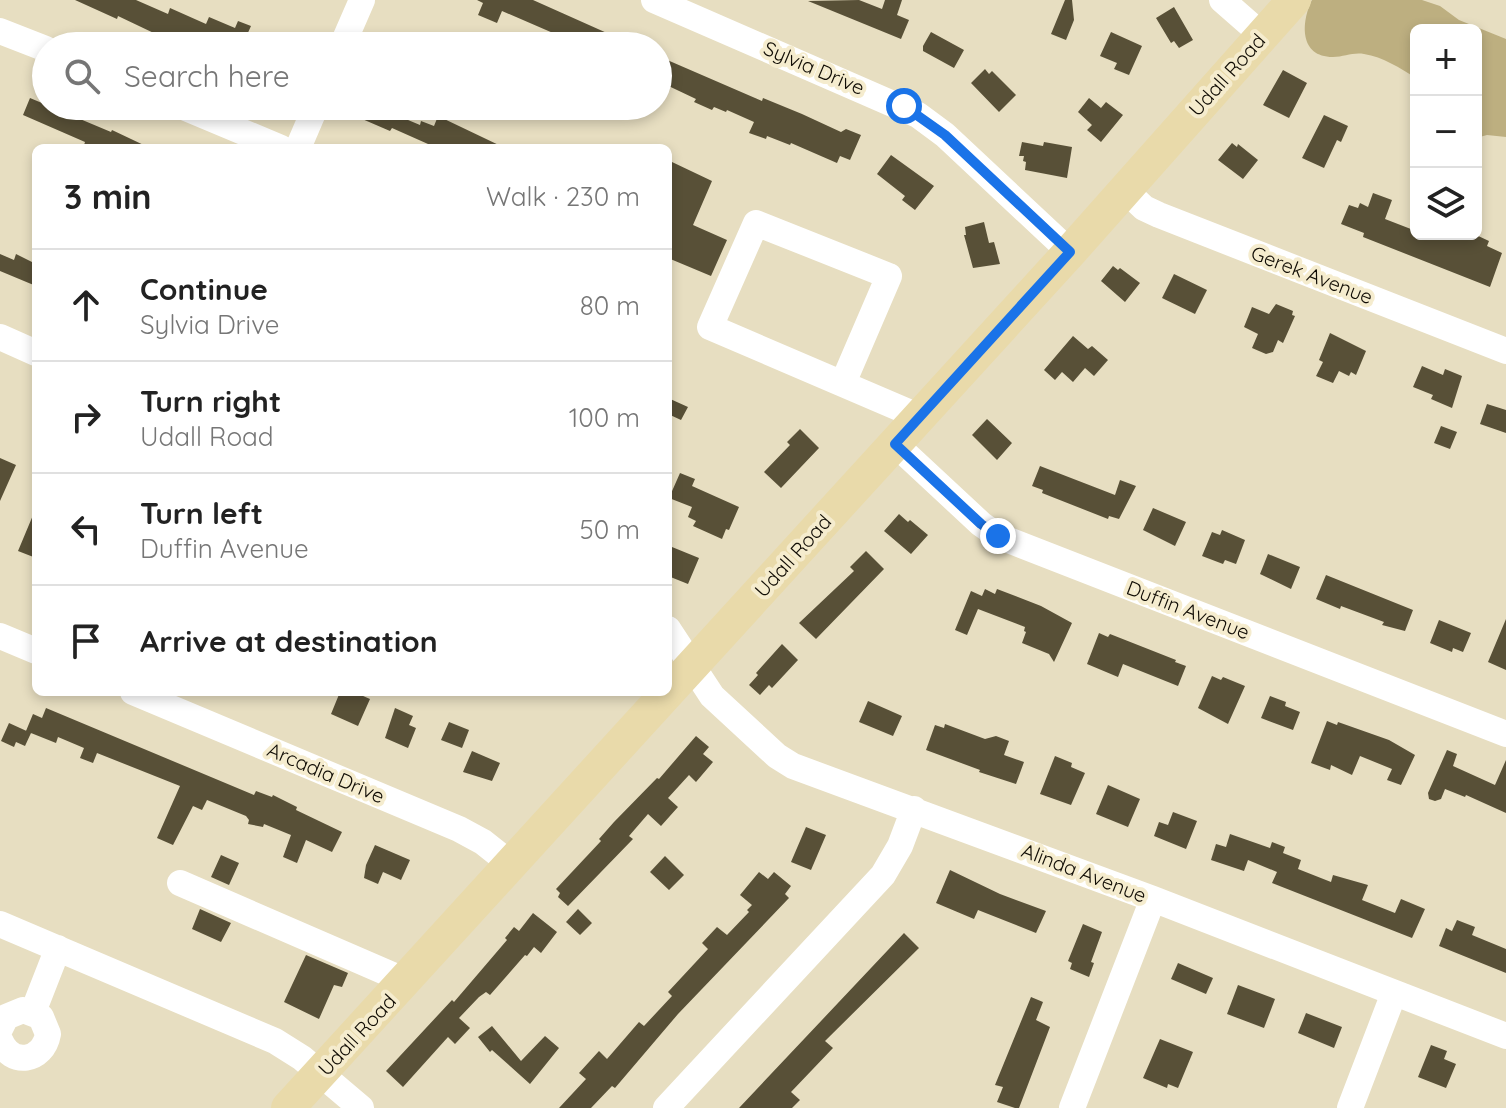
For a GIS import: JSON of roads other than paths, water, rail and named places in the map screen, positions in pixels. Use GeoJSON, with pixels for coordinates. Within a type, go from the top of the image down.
{"type":"FeatureCollection","features":[{"type":"Feature","properties":{"kind":"main road","name":"Udall Road"},"geometry":{"type":"LineString","coordinates":[[672,689],[1070,252],[1294,0]]}},
{"type":"Feature","properties":{"kind":"main road","name":"Udall Road"},"geometry":{"type":"LineString","coordinates":[[288,1108],[666,696]]}},
{"type":"Feature","properties":{"kind":"street"},"geometry":{"type":"LineString","coordinates":[[348,32],[362,0]]}},
{"type":"Feature","properties":{"kind":"street","name":"Sylvia Drive"},"geometry":{"type":"LineString","coordinates":[[654,0],[918,115],[945,135],[1070,252]]}},
{"type":"Feature","properties":{"kind":"street"},"geometry":{"type":"LineString","coordinates":[[1222,0],[1262,35]]}},
{"type":"Feature","properties":{"kind":"street"},"geometry":{"type":"LineString","coordinates":[[0,31],[32,44]]}},
{"type":"Feature","properties":{"kind":"street"},"geometry":{"type":"LineString","coordinates":[[214,120],[271,144]]}},
{"type":"Feature","properties":{"kind":"street"},"geometry":{"type":"LineString","coordinates":[[300,144],[310,120]]}},
{"type":"Feature","properties":{"kind":"street","name":"Gerek Avenue"},"geometry":{"type":"LineString","coordinates":[[1125,190],[1144,208],[1159,215],[1506,351]]}},
{"type":"Feature","properties":{"kind":"street"},"geometry":{"type":"LineString","coordinates":[[843,383],[889,276],[756,223],[710,327],[920,417]]}},
{"type":"Feature","properties":{"kind":"street"},"geometry":{"type":"LineString","coordinates":[[0,337],[32,351]]}},
{"type":"Feature","properties":{"kind":"street","name":"Duffin Avenue"},"geometry":{"type":"LineString","coordinates":[[895,444],[998,536],[1506,734]]}},
{"type":"Feature","properties":{"kind":"street","name":"Alinda Avenue"},"geometry":{"type":"LineString","coordinates":[[672,635],[712,696],[784,761],[1506,1036]]}},
{"type":"Feature","properties":{"kind":"street"},"geometry":{"type":"LineString","coordinates":[[0,636],[32,649]]}},
{"type":"Feature","properties":{"kind":"street","name":"Arcadia Drive"},"geometry":{"type":"LineString","coordinates":[[143,696],[459,829],[483,842],[512,865]]}},
{"type":"Feature","properties":{"kind":"street"},"geometry":{"type":"LineString","coordinates":[[666,1108],[883,875],[900,846],[914,809]]}},
{"type":"Feature","properties":{"kind":"street"},"geometry":{"type":"LineString","coordinates":[[180,883],[406,981]]}},
{"type":"Feature","properties":{"kind":"street"},"geometry":{"type":"LineString","coordinates":[[1072,1108],[1153,899]]}},
{"type":"Feature","properties":{"kind":"street"},"geometry":{"type":"LineString","coordinates":[[0,924],[275,1041],[321,1073],[361,1108]]}},
{"type":"Feature","properties":{"kind":"street"},"geometry":{"type":"LineString","coordinates":[[33,1012],[58,948]]}},
{"type":"Feature","properties":{"kind":"street"},"geometry":{"type":"LineString","coordinates":[[1350,1108],[1394,993]]}},
{"type":"Feature","properties":{"kind":"street"},"geometry":{"type":"LineString","coordinates":[[0,1029],[6,1017],[14,1012],[33,1012],[46,1025],[47,1044],[33,1057],[14,1057],[6,1052],[0,1040]]}}]}
